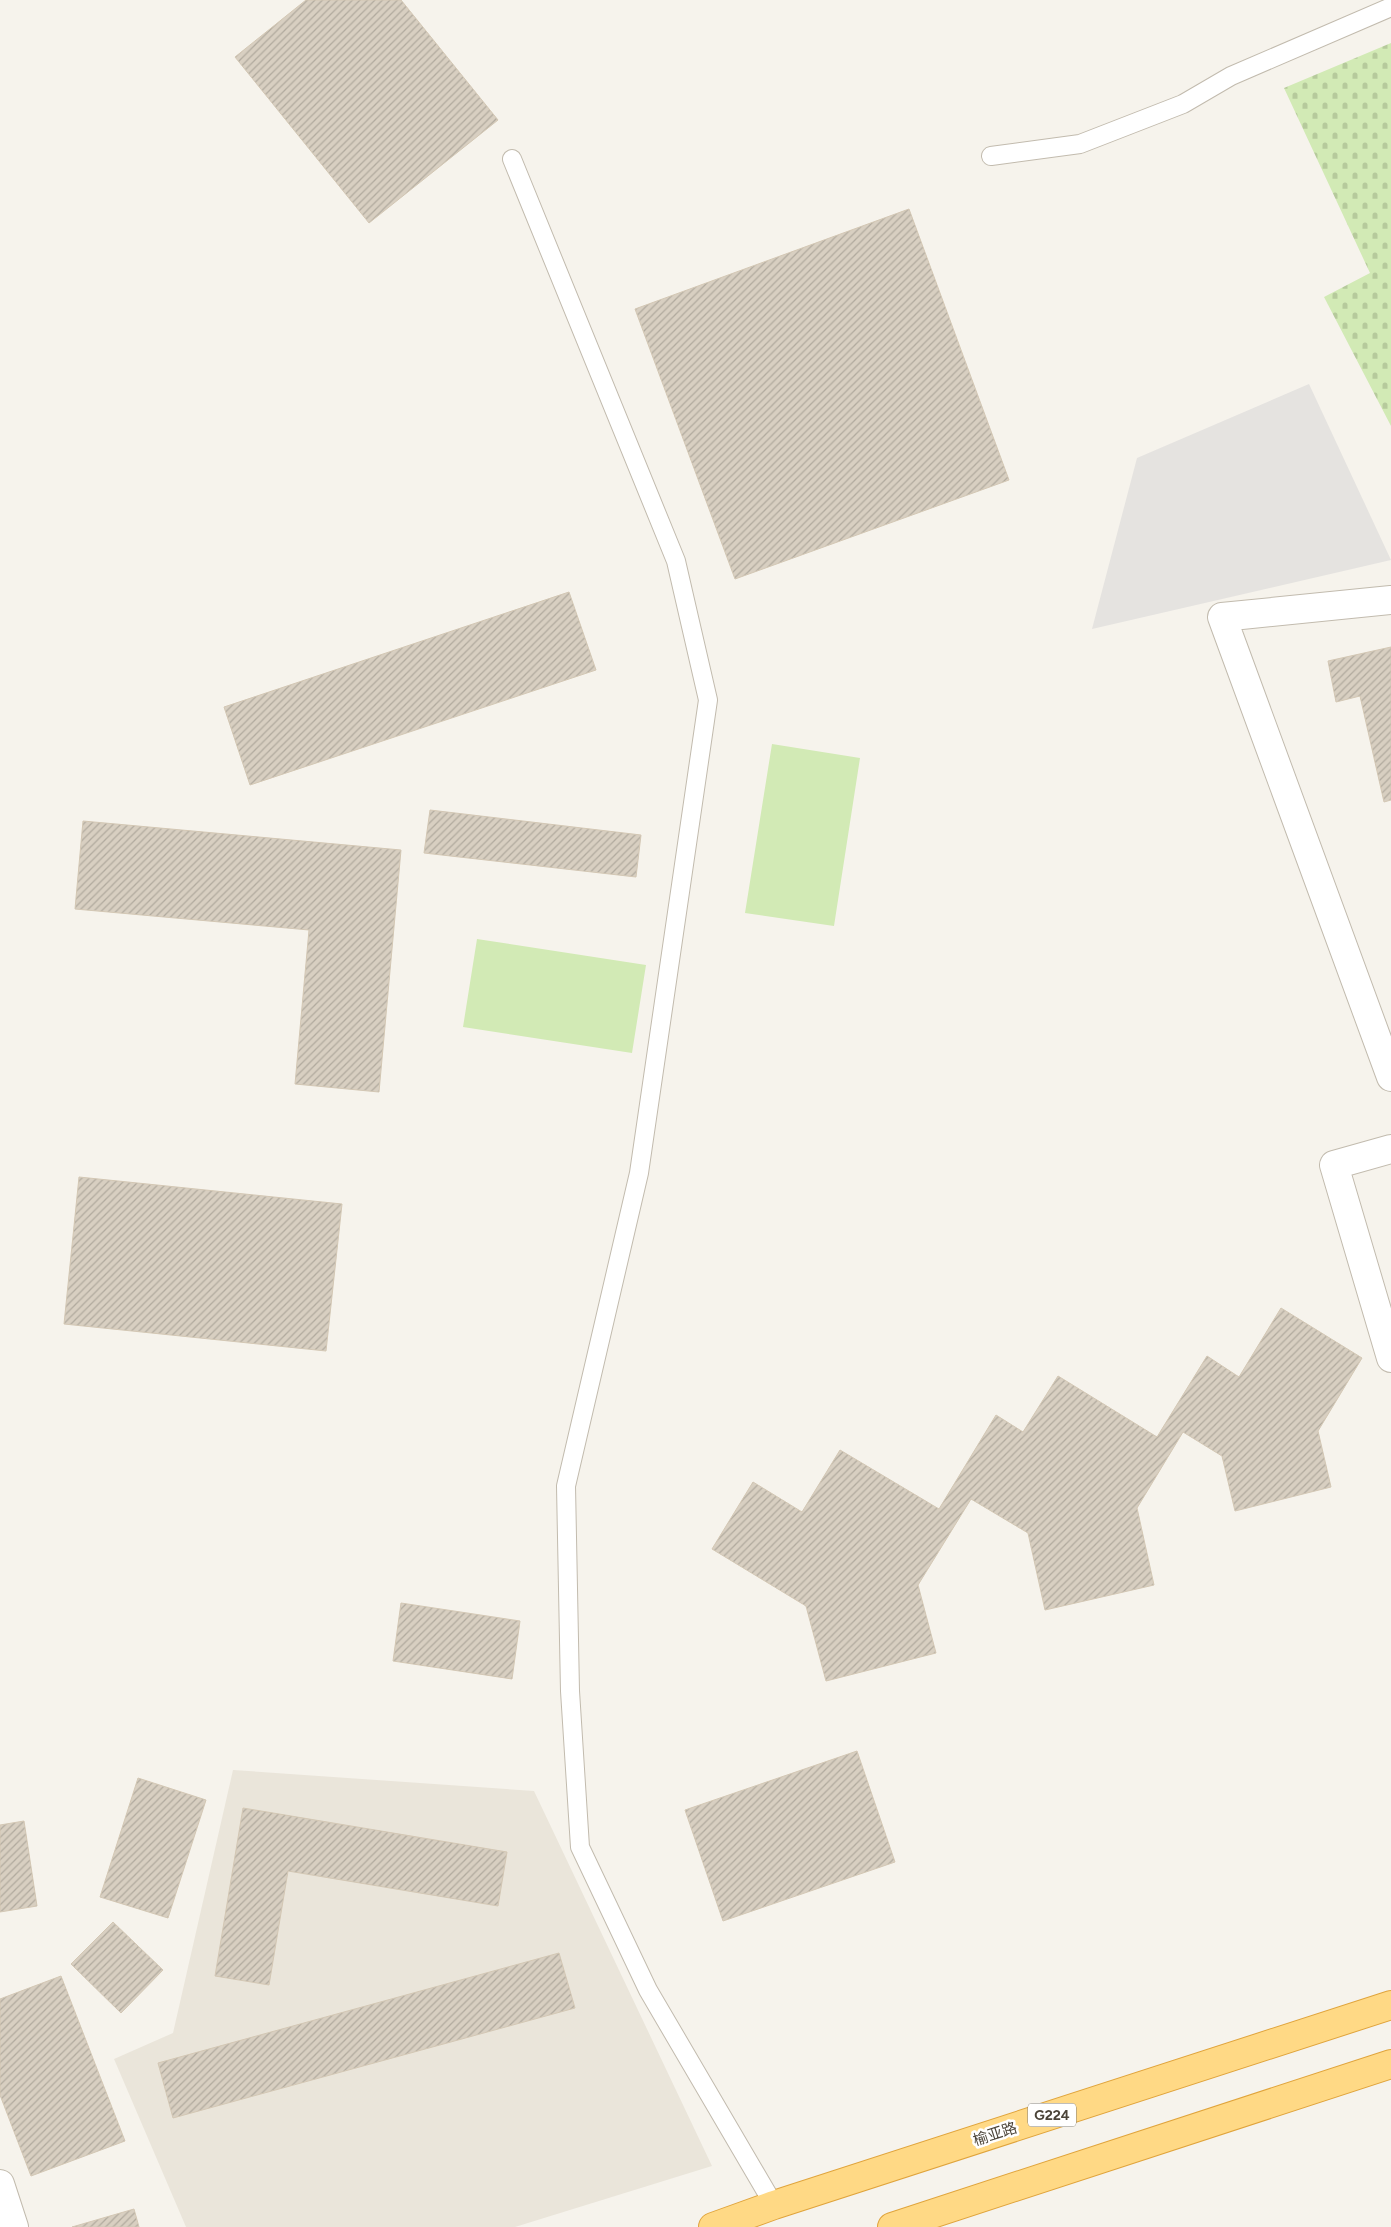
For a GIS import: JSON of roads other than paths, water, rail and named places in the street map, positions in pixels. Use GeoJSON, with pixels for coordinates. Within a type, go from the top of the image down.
{"type":"FeatureCollection","features":[{"type":"Feature","properties":{"kind":"highway","name":"榆亚路"},"geometry":{"type":"LineString","coordinates":[[713,2227],[774,2205],[1391,2005]]}},
{"type":"Feature","properties":{"kind":"highway"},"geometry":{"type":"LineString","coordinates":[[892,2227],[1391,2064]]}},
{"type":"Feature","properties":{"kind":"street"},"geometry":{"type":"LineString","coordinates":[[1391,600],[1222,617],[1391,1077]]}},
{"type":"Feature","properties":{"kind":"street"},"geometry":{"type":"LineString","coordinates":[[1391,1149],[1334,1166],[1391,1358]]}},
{"type":"Feature","properties":{"kind":"street"},"geometry":{"type":"LineString","coordinates":[[0,2184],[14,2227]]}},
{"type":"Feature","properties":{"kind":"lane"},"geometry":{"type":"LineString","coordinates":[[991,156],[1080,144],[1183,104],[1231,76],[1391,7]]}},
{"type":"Feature","properties":{"kind":"lane"},"geometry":{"type":"LineString","coordinates":[[512,159],[676,561],[708,700],[639,1173],[566,1486],[570,1691],[580,1847],[648,1990],[774,2205]]}}]}
